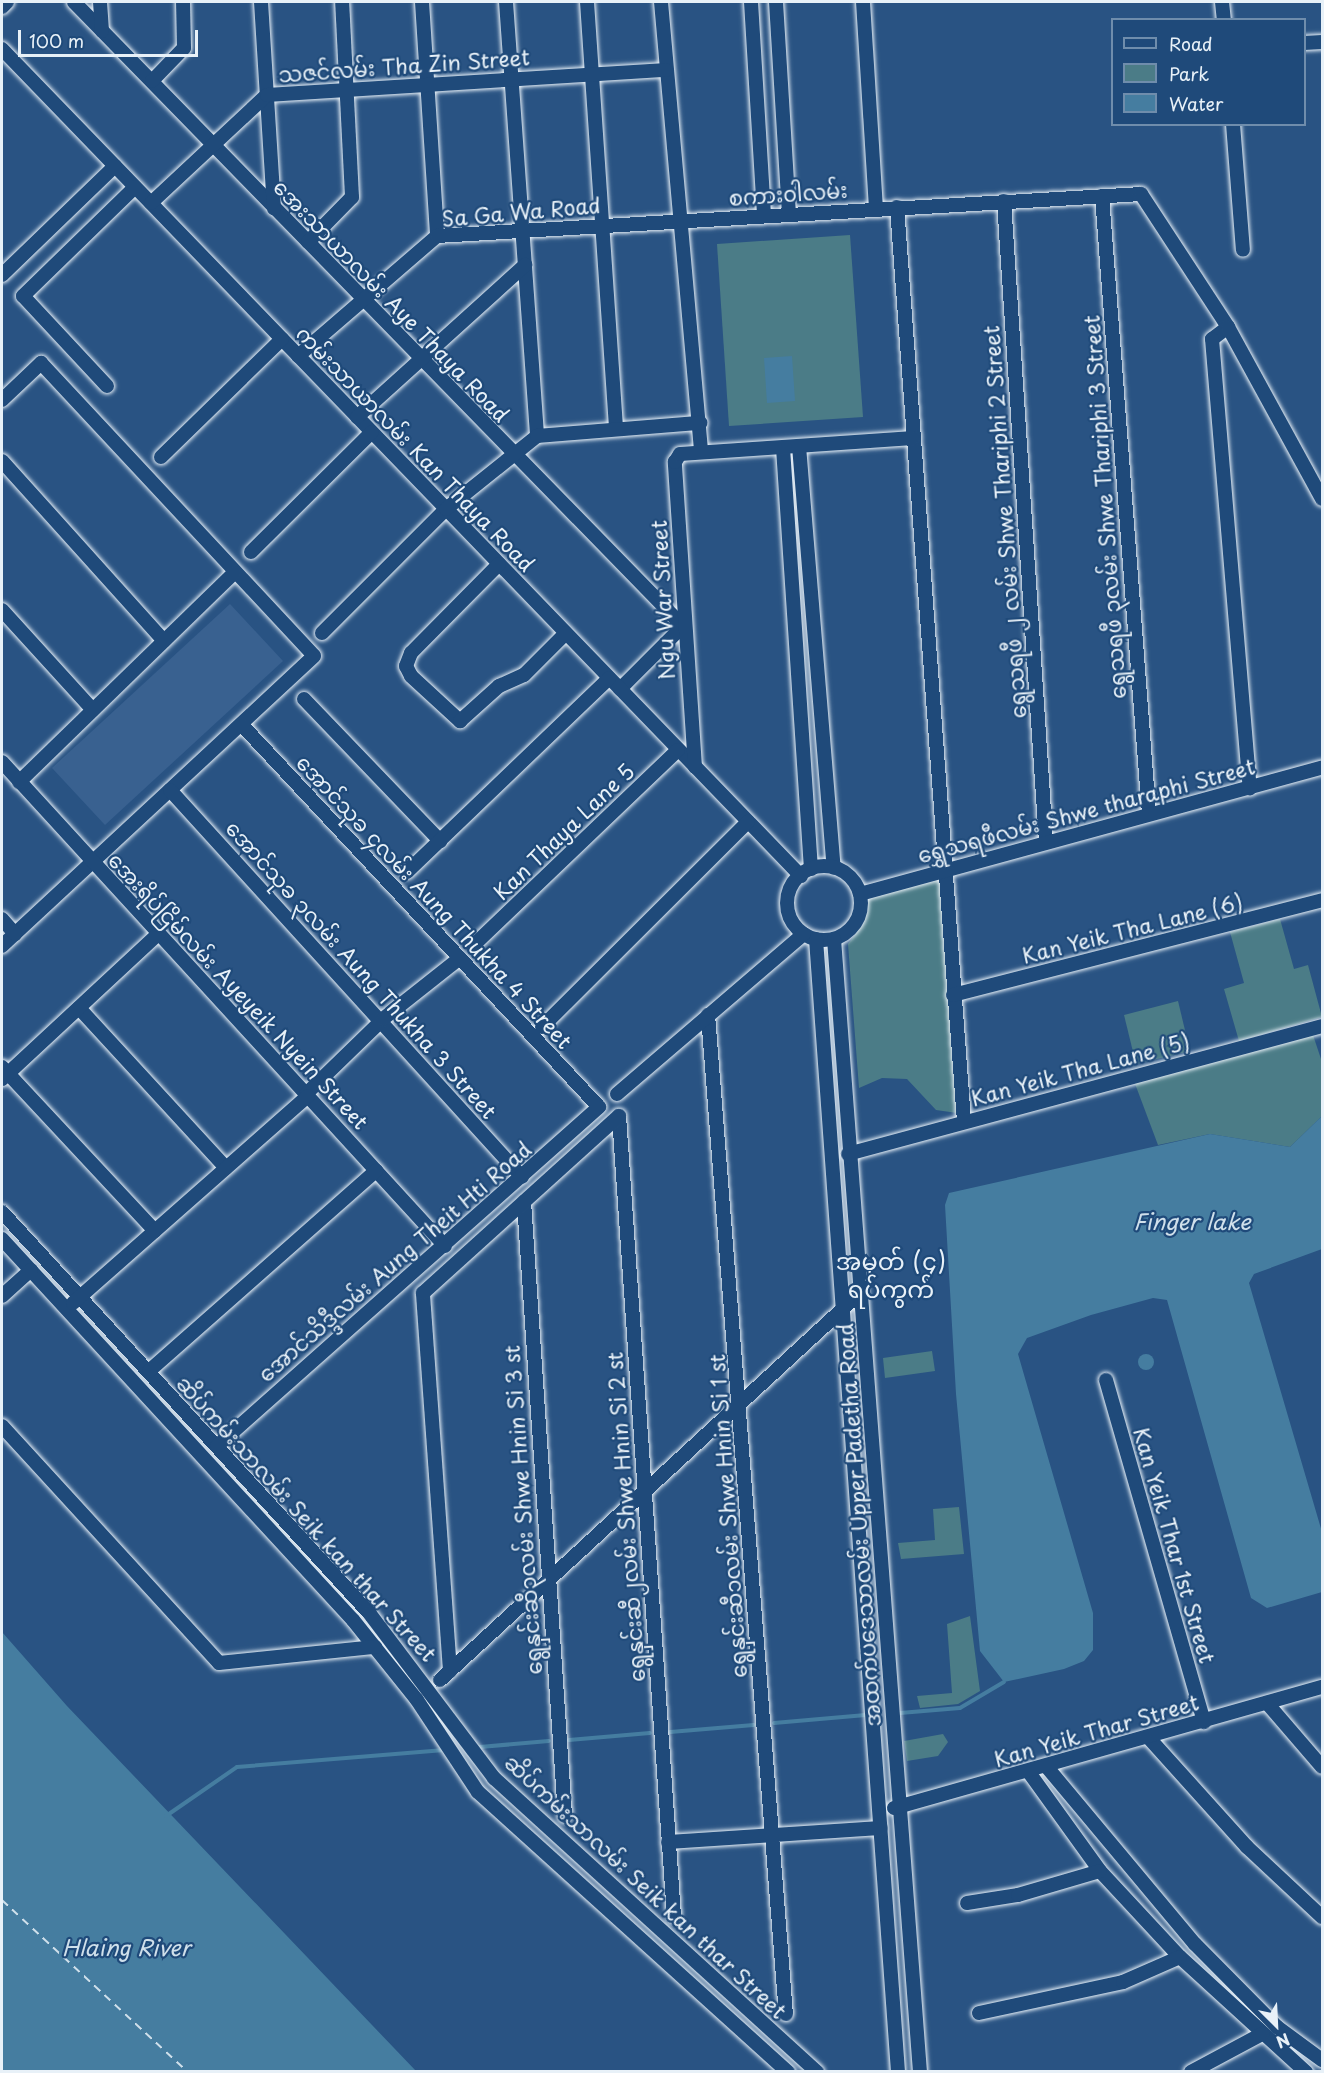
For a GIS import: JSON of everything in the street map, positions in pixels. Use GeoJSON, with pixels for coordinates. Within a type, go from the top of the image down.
{"type":"FeatureCollection","features":[{"type":"Feature","properties":{"kind":"street"},"geometry":{"type":"LineString","coordinates":[[2,7],[7,2]]}},
{"type":"Feature","properties":{"kind":"street","name":"အေးသာယာလမ်း Aye Thaya Road"},"geometry":{"type":"LineString","coordinates":[[74,2],[422,358],[512,454],[683,626]]}},
{"type":"Feature","properties":{"kind":"street"},"geometry":{"type":"LineString","coordinates":[[100,2],[102,31]]}},
{"type":"Feature","properties":{"kind":"street"},"geometry":{"type":"LineString","coordinates":[[152,81],[184,48],[183,2]]}},
{"type":"Feature","properties":{"kind":"street"},"geometry":{"type":"LineString","coordinates":[[261,2],[274,209]]}},
{"type":"Feature","properties":{"kind":"street"},"geometry":{"type":"LineString","coordinates":[[308,242],[352,197],[342,2]]}},
{"type":"Feature","properties":{"kind":"street"},"geometry":{"type":"LineString","coordinates":[[422,2],[437,236]]}},
{"type":"Feature","properties":{"kind":"street"},"geometry":{"type":"LineString","coordinates":[[506,2],[537,436]]}},
{"type":"Feature","properties":{"kind":"street"},"geometry":{"type":"LineString","coordinates":[[587,2],[616,429]]}},
{"type":"Feature","properties":{"kind":"street"},"geometry":{"type":"LineString","coordinates":[[661,2],[701,449],[783,448],[913,438]]}},
{"type":"Feature","properties":{"kind":"street"},"geometry":{"type":"LineString","coordinates":[[752,2],[764,215]]}},
{"type":"Feature","properties":{"kind":"street"},"geometry":{"type":"LineString","coordinates":[[776,2],[789,213]]}},
{"type":"Feature","properties":{"kind":"street"},"geometry":{"type":"LineString","coordinates":[[863,2],[876,208]]}},
{"type":"Feature","properties":{"kind":"street"},"geometry":{"type":"LineString","coordinates":[[1222,2],[1224,18]]}},
{"type":"Feature","properties":{"kind":"street"},"geometry":{"type":"LineString","coordinates":[[1306,44],[1323,42]]}},
{"type":"Feature","properties":{"kind":"street","name":"ကမ်းသာယာလမ်း Kan Thaya Road"},"geometry":{"type":"LineString","coordinates":[[2,49],[748,822],[806,872]]}},
{"type":"Feature","properties":{"kind":"street","name":"သဇင်လမ်း Tha Zin Street"},"geometry":{"type":"LineString","coordinates":[[151,203],[212,142],[267,95],[666,70]]}},
{"type":"Feature","properties":{"kind":"street"},"geometry":{"type":"LineString","coordinates":[[1233,126],[1243,250]]}},
{"type":"Feature","properties":{"kind":"street"},"geometry":{"type":"LineString","coordinates":[[2,275],[114,166]]}},
{"type":"Feature","properties":{"kind":"street"},"geometry":{"type":"LineString","coordinates":[[107,386],[23,296],[135,187]]}},
{"type":"Feature","properties":{"kind":"street","name":"စကား၀ါလမ်း"},"geometry":{"type":"LineString","coordinates":[[682,222],[789,213],[1141,194],[1228,327]]}},
{"type":"Feature","properties":{"kind":"street","name":"ရွေသရဖီ ၃လမ်း Shwe Thariphi 3 Street"},"geometry":{"type":"LineString","coordinates":[[1102,196],[1149,814]]}},
{"type":"Feature","properties":{"kind":"street","name":"ရွေသရဖီ ၂ လမ်း Shwe Thariphi 2 Street"},"geometry":{"type":"LineString","coordinates":[[1004,201],[1046,841]]}},
{"type":"Feature","properties":{"kind":"street"},"geometry":{"type":"LineString","coordinates":[[897,207],[964,1122]]}},
{"type":"Feature","properties":{"kind":"street","name":"Sa Ga Wa Road"},"geometry":{"type":"LineString","coordinates":[[298,356],[437,236],[682,222]]}},
{"type":"Feature","properties":{"kind":"street"},"geometry":{"type":"LineString","coordinates":[[357,417],[525,266]]}},
{"type":"Feature","properties":{"kind":"street"},"geometry":{"type":"LineString","coordinates":[[1250,788],[1212,339],[1228,327],[1323,499]]}},
{"type":"Feature","properties":{"kind":"street"},"geometry":{"type":"LineString","coordinates":[[161,456],[282,339]]}},
{"type":"Feature","properties":{"kind":"street"},"geometry":{"type":"LineString","coordinates":[[2,400],[41,363],[234,573],[314,656],[2,946]]}},
{"type":"Feature","properties":{"kind":"street"},"geometry":{"type":"LineString","coordinates":[[322,633],[446,509],[537,436],[700,423]]}},
{"type":"Feature","properties":{"kind":"street"},"geometry":{"type":"LineString","coordinates":[[251,552],[372,432]]}},
{"type":"Feature","properties":{"kind":"street"},"geometry":{"type":"LineString","coordinates":[[799,446],[834,868]]}},
{"type":"Feature","properties":{"kind":"street"},"geometry":{"type":"LineString","coordinates":[[783,448],[806,872],[787,901],[794,925],[810,937],[834,939],[855,925],[860,894],[846,873],[834,868],[806,872]]}},
{"type":"Feature","properties":{"kind":"street","name":"Ngu War Street"},"geometry":{"type":"LineString","coordinates":[[695,767],[683,626],[675,462],[680,454],[701,449]]}},
{"type":"Feature","properties":{"kind":"street"},"geometry":{"type":"LineString","coordinates":[[2,461],[164,641]]}},
{"type":"Feature","properties":{"kind":"street"},"geometry":{"type":"LineString","coordinates":[[499,564],[411,653],[406,666],[411,676],[460,721],[499,686],[524,675],[566,633]]}},
{"type":"Feature","properties":{"kind":"street"},"geometry":{"type":"LineString","coordinates":[[20,782],[234,573]]}},
{"type":"Feature","properties":{"kind":"street"},"geometry":{"type":"LineString","coordinates":[[2,610],[93,710]]}},
{"type":"Feature","properties":{"kind":"street"},"geometry":{"type":"LineString","coordinates":[[620,689],[683,626]]}},
{"type":"Feature","properties":{"kind":"street"},"geometry":{"type":"LineString","coordinates":[[407,872],[609,678]]}},
{"type":"Feature","properties":{"kind":"street"},"geometry":{"type":"LineString","coordinates":[[303,699],[440,841]]}},
{"type":"Feature","properties":{"kind":"street","name":"အောင်သုခ ၄လမ်း Aung Thukha 4 Street"},"geometry":{"type":"LineString","coordinates":[[241,724],[599,1107]]}},
{"type":"Feature","properties":{"kind":"street","name":"Kan Thaya Lane 5"},"geometry":{"type":"LineString","coordinates":[[477,942],[678,750]]}},
{"type":"Feature","properties":{"kind":"street","name":"အေးရိပ်ငြိမ်လမ်း Ayeyeik Nyein Street"},"geometry":{"type":"LineString","coordinates":[[2,762],[445,1246]]}},
{"type":"Feature","properties":{"kind":"street","name":"ရွှေသရဖီလမ်း Shwe tharaphi Street"},"geometry":{"type":"LineString","coordinates":[[860,894],[946,867],[1323,768]]}},
{"type":"Feature","properties":{"kind":"street","name":"အောင်သုခ ၃လမ်း Aung Thukha 3 Street"},"geometry":{"type":"LineString","coordinates":[[170,790],[383,1019],[522,1178]]}},
{"type":"Feature","properties":{"kind":"street"},"geometry":{"type":"LineString","coordinates":[[542,1027],[748,822]]}},
{"type":"Feature","properties":{"kind":"street","name":"Kan Yeik Tha Lane (6)"},"geometry":{"type":"LineString","coordinates":[[953,995],[1323,900]]}},
{"type":"Feature","properties":{"kind":"street"},"geometry":{"type":"LineString","coordinates":[[2,919],[15,934]]}},
{"type":"Feature","properties":{"kind":"street"},"geometry":{"type":"LineString","coordinates":[[155,1231],[4,1074],[159,933]]}},
{"type":"Feature","properties":{"kind":"street"},"geometry":{"type":"LineString","coordinates":[[617,1094],[708,1015],[810,937]]}},
{"type":"Feature","properties":{"kind":"street"},"geometry":{"type":"LineString","coordinates":[[810,937],[843,1308],[898,2072]]}},
{"type":"Feature","properties":{"kind":"street","name":"အထက်ပဒေသာလမ်း Upper Padetha Road"},"geometry":{"type":"LineString","coordinates":[[834,939],[848,1154],[861,1292],[920,2072]]}},
{"type":"Feature","properties":{"kind":"street"},"geometry":{"type":"LineString","coordinates":[[66,1309],[307,1095],[383,1019],[460,958]]}},
{"type":"Feature","properties":{"kind":"street"},"geometry":{"type":"LineString","coordinates":[[79,1008],[226,1168]]}},
{"type":"Feature","properties":{"kind":"street","name":"ရွေနှင်းဆီ၁လမ်း Shwe Hnin Si 1 st"},"geometry":{"type":"LineString","coordinates":[[708,1015],[786,2014]]}},
{"type":"Feature","properties":{"kind":"street","name":"Kan Yeik Tha Lane (5)"},"geometry":{"type":"LineString","coordinates":[[848,1154],[1323,1026]]}},
{"type":"Feature","properties":{"kind":"street","name":"အောင်သိဒ္ဒီလမ်း Aung Theit Hti Road"},"geometry":{"type":"LineString","coordinates":[[217,1446],[522,1178],[599,1107]]}},
{"type":"Feature","properties":{"kind":"street","name":"ရွေနှင်းဆီ၂လမ်း Shwe Hnin Si 2 st"},"geometry":{"type":"LineString","coordinates":[[524,1202],[619,1116],[674,1916]]}},
{"type":"Feature","properties":{"kind":"street"},"geometry":{"type":"LineString","coordinates":[[149,1371],[376,1171]]}},
{"type":"Feature","properties":{"kind":"street"},"geometry":{"type":"LineString","coordinates":[[524,1202],[423,1293],[445,1676],[739,1400],[861,1292]]}},
{"type":"Feature","properties":{"kind":"street","name":"ရွေနှင်းဆီ၃လမ်း Shwe Hnin Si 3 st"},"geometry":{"type":"LineString","coordinates":[[524,1202],[564,1816]]}},
{"type":"Feature","properties":{"kind":"street","name":"ဆိပ်ကမ်းသာလမ်း Seik kan thar Street"},"geometry":{"type":"LineString","coordinates":[[2,1212],[370,1614],[494,1778],[817,2072]]}},
{"type":"Feature","properties":{"kind":"street","name":"ဆိပ်ကမ်းသာလမ်း Seik kan thar Street"},"geometry":{"type":"LineString","coordinates":[[2,1239],[375,1647],[478,1792],[788,2072]]}},
{"type":"Feature","properties":{"kind":"street"},"geometry":{"type":"LineString","coordinates":[[2,1296],[31,1270]]}},
{"type":"Feature","properties":{"kind":"street","name":"Kan Yeik Thar 1st Street"},"geometry":{"type":"LineString","coordinates":[[1106,1380],[1204,1722]]}},
{"type":"Feature","properties":{"kind":"street"},"geometry":{"type":"LineString","coordinates":[[2,1426],[219,1663],[375,1647]]}},
{"type":"Feature","properties":{"kind":"street","name":"Kan Yeik Thar Street"},"geometry":{"type":"LineString","coordinates":[[880,1812],[1323,1687]]}},
{"type":"Feature","properties":{"kind":"street"},"geometry":{"type":"LineString","coordinates":[[1268,1703],[1323,1767]]}},
{"type":"Feature","properties":{"kind":"street"},"geometry":{"type":"LineString","coordinates":[[1148,1737],[1247,1846],[1323,1917]]}},
{"type":"Feature","properties":{"kind":"street"},"geometry":{"type":"LineString","coordinates":[[1046,1766],[1195,1944],[1277,2027],[1323,2060]]}},
{"type":"Feature","properties":{"kind":"street"},"geometry":{"type":"LineString","coordinates":[[1028,1771],[1100,1870],[1180,1957],[1306,2072]]}},
{"type":"Feature","properties":{"kind":"street"},"geometry":{"type":"LineString","coordinates":[[668,1842],[881,1828]]}},
{"type":"Feature","properties":{"kind":"street"},"geometry":{"type":"LineString","coordinates":[[967,1903],[1018,1895],[1100,1870]]}},
{"type":"Feature","properties":{"kind":"street"},"geometry":{"type":"LineString","coordinates":[[979,2013],[1123,1982],[1180,1957]]}},
{"type":"Feature","properties":{"kind":"street"},"geometry":{"type":"LineString","coordinates":[[1191,2072],[1262,2034]]}},
{"type":"Feature","properties":{"kind":"shaded area"},"geometry":{"type":"Polygon","coordinates":[[[230,604],[283,661],[105,825],[52,768],[230,604]]]}},
{"type":"Feature","properties":{"kind":"green space"},"geometry":{"type":"Polygon","coordinates":[[[850,235],[863,417],[729,426],[717,244],[850,235]]]}},
{"type":"Feature","properties":{"kind":"green space"},"geometry":{"type":"Polygon","coordinates":[[[940,878],[957,1113],[936,1110],[907,1079],[882,1078],[859,1088],[848,944],[863,924],[868,899],[940,878]]]}},
{"type":"Feature","properties":{"kind":"green space"},"geometry":{"type":"Polygon","coordinates":[[[1280,919],[1294,969],[1308,965],[1322,1017],[1239,1041],[1224,989],[1244,983],[1230,932],[1280,919]]]}},
{"type":"Feature","properties":{"kind":"green space"},"geometry":{"type":"Polygon","coordinates":[[[1178,1001],[1190,1051],[1136,1064],[1124,1015],[1178,1001]]]}},
{"type":"Feature","properties":{"kind":"green space"},"geometry":{"type":"Polygon","coordinates":[[[1313,1035],[1322,1062],[1322,1116],[1290,1147],[1210,1134],[1158,1145],[1134,1081],[1313,1035]]]}},
{"type":"Feature","properties":{"kind":"green space"},"geometry":{"type":"Polygon","coordinates":[[[932,1351],[935,1371],[885,1378],[883,1358],[932,1351]]]}},
{"type":"Feature","properties":{"kind":"green space"},"geometry":{"type":"Polygon","coordinates":[[[959,1507],[964,1554],[901,1559],[898,1543],[935,1540],[933,1509],[959,1507]]]}},
{"type":"Feature","properties":{"kind":"green space"},"geometry":{"type":"Polygon","coordinates":[[[970,1616],[980,1691],[958,1704],[920,1708],[917,1696],[952,1693],[947,1624],[970,1616]]]}},
{"type":"Feature","properties":{"kind":"green space"},"geometry":{"type":"Polygon","coordinates":[[[943,1734],[948,1742],[938,1756],[907,1761],[904,1741],[943,1734]]]}},
{"type":"Feature","properties":{"kind":"water"},"geometry":{"type":"Polygon","coordinates":[[[792,356],[795,401],[767,403],[764,358],[792,356]]]}},
{"type":"Feature","properties":{"kind":"water","name":"Finger lake"},"geometry":{"type":"Polygon","coordinates":[[[1322,1116],[1322,1249],[1254,1274],[1249,1283],[1322,1532],[1322,1592],[1267,1608],[1251,1598],[1167,1300],[1153,1298],[1091,1315],[1027,1338],[1018,1354],[1093,1613],[1093,1650],[1084,1661],[1064,1669],[1004,1682],[980,1651],[956,1394],[945,1205],[949,1193],[1210,1134],[1290,1147],[1322,1116]]]}},
{"type":"Feature","properties":{"kind":"water"},"geometry":{"type":"Polygon","coordinates":[[[1143,1354],[1149,1354],[1154,1362],[1152,1368],[1143,1370],[1138,1365],[1138,1359],[1143,1354]]]}},
{"type":"Feature","properties":{"kind":"water","name":"Hlaing River"},"geometry":{"type":"Polygon","coordinates":[[[2,1632],[67,1706],[416,2071],[2,2071],[2,1632]]]}},
{"type":"Feature","properties":{"kind":"waterway"},"geometry":{"type":"LineString","coordinates":[[900,1713],[960,1708],[1004,1682]]}},
{"type":"Feature","properties":{"kind":"waterway"},"geometry":{"type":"LineString","coordinates":[[774,1723],[866,1715]]}},
{"type":"Feature","properties":{"kind":"waterway"},"geometry":{"type":"LineString","coordinates":[[670,1732],[754,1725]]}},
{"type":"Feature","properties":{"kind":"waterway"},"geometry":{"type":"LineString","coordinates":[[569,1740],[650,1733]]}},
{"type":"Feature","properties":{"kind":"waterway"},"geometry":{"type":"LineString","coordinates":[[480,1747],[549,1741]]}},
{"type":"Feature","properties":{"kind":"waterway"},"geometry":{"type":"LineString","coordinates":[[166,1816],[237,1767],[444,1750]]}},
{"type":"Feature","properties":{"kind":"ferry route"},"geometry":{"type":"LineString","coordinates":[[2,1900],[188,2072]]}},
{"type":"Feature","properties":{"kind":"district","name":"အမှတ် (၄) ရပ်ကွက်"},"geometry":{"type":"Point","coordinates":[891,1275]}}]}
